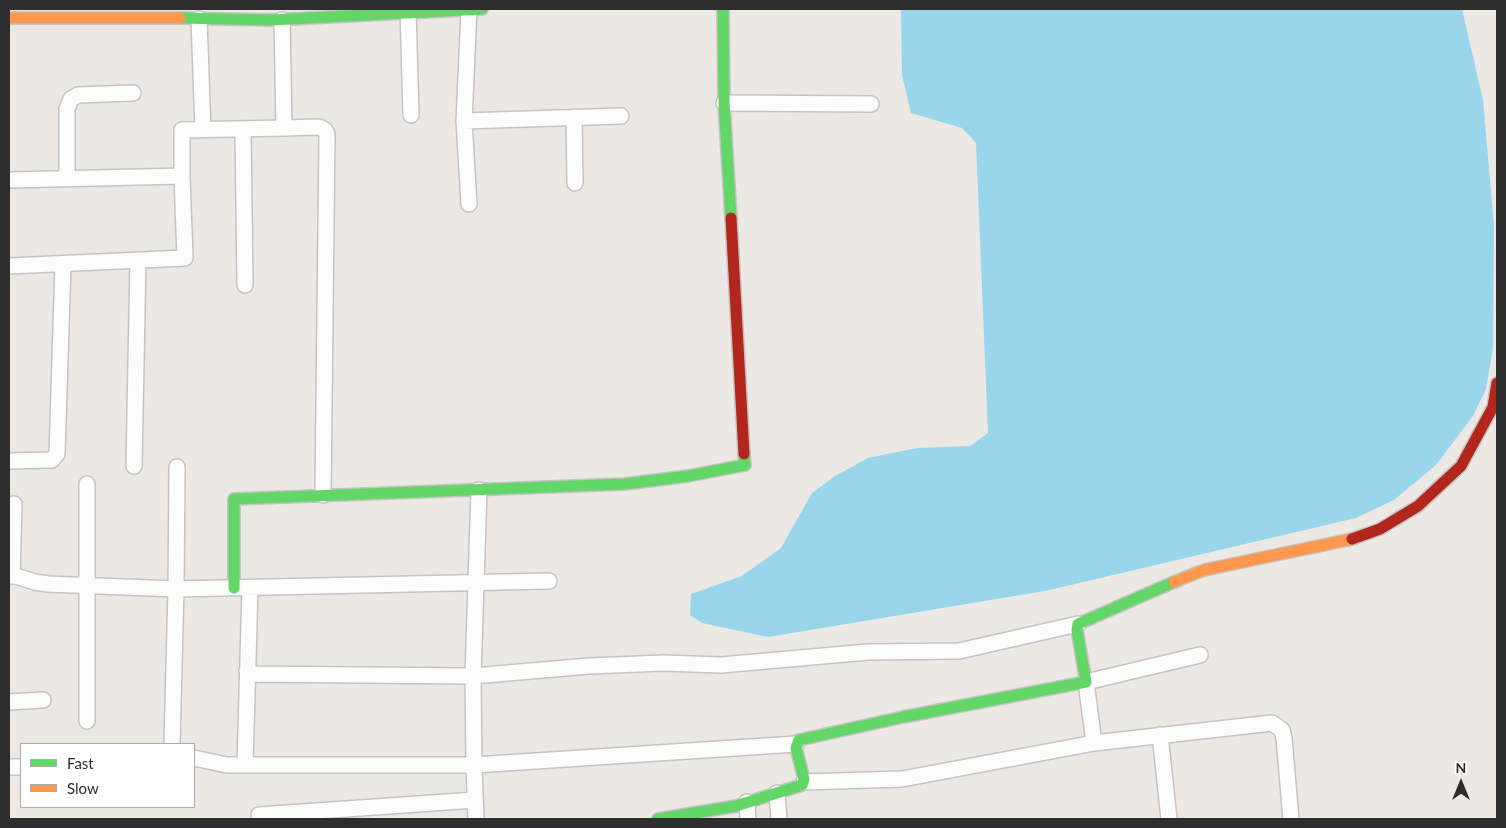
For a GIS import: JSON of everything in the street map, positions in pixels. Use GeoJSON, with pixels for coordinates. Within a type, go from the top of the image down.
{"type":"FeatureCollection","features":[{"type":"Feature","properties":{"kind":"street"},"geometry":{"type":"LineString","coordinates":[[9,18],[189,15],[282,20],[367,12],[475,9],[464,121],[469,204]]}},
{"type":"Feature","properties":{"kind":"street"},"geometry":{"type":"LineString","coordinates":[[234,588],[234,499],[625,484],[688,476],[744,465],[724,102],[723,9]]}},
{"type":"Feature","properties":{"kind":"street"},"geometry":{"type":"LineString","coordinates":[[408,11],[411,115]]}},
{"type":"Feature","properties":{"kind":"street"},"geometry":{"type":"LineString","coordinates":[[189,15],[203,130]]}},
{"type":"Feature","properties":{"kind":"street"},"geometry":{"type":"LineString","coordinates":[[282,20],[284,128]]}},
{"type":"Feature","properties":{"kind":"street"},"geometry":{"type":"LineString","coordinates":[[67,178],[67,108],[71,99],[78,95],[133,93]]}},
{"type":"Feature","properties":{"kind":"street"},"geometry":{"type":"LineString","coordinates":[[724,102],[871,104]]}},
{"type":"Feature","properties":{"kind":"street"},"geometry":{"type":"LineString","coordinates":[[464,121],[621,116]]}},
{"type":"Feature","properties":{"kind":"street"},"geometry":{"type":"LineString","coordinates":[[574,117],[575,183]]}},
{"type":"Feature","properties":{"kind":"street"},"geometry":{"type":"LineString","coordinates":[[9,266],[185,258],[182,130],[319,127],[325,130],[327,134],[323,495]]}},
{"type":"Feature","properties":{"kind":"street"},"geometry":{"type":"LineString","coordinates":[[243,129],[245,285]]}},
{"type":"Feature","properties":{"kind":"street"},"geometry":{"type":"LineString","coordinates":[[9,180],[182,176]]}},
{"type":"Feature","properties":{"kind":"street"},"geometry":{"type":"LineString","coordinates":[[134,466],[138,260]]}},
{"type":"Feature","properties":{"kind":"street"},"geometry":{"type":"LineString","coordinates":[[9,461],[46,461],[55,459],[57,454],[63,264]]}},
{"type":"Feature","properties":{"kind":"street"},"geometry":{"type":"LineString","coordinates":[[247,672],[473,676],[589,666],[662,663],[721,665],[868,652],[959,652],[1078,624],[1204,570],[1346,541],[1380,529],[1418,506],[1461,466],[1493,407],[1497,383]]}},
{"type":"Feature","properties":{"kind":"street"},"geometry":{"type":"LineString","coordinates":[[172,743],[177,467]]}},
{"type":"Feature","properties":{"kind":"street"},"geometry":{"type":"LineString","coordinates":[[87,484],[87,721]]}},
{"type":"Feature","properties":{"kind":"street"},"geometry":{"type":"LineString","coordinates":[[476,819],[473,676],[479,490]]}},
{"type":"Feature","properties":{"kind":"street"},"geometry":{"type":"LineString","coordinates":[[14,504],[11,575],[35,582],[176,589],[549,581]]}},
{"type":"Feature","properties":{"kind":"street"},"geometry":{"type":"LineString","coordinates":[[245,765],[250,588]]}},
{"type":"Feature","properties":{"kind":"street"},"geometry":{"type":"LineString","coordinates":[[1078,624],[1077,630],[1094,743]]}},
{"type":"Feature","properties":{"kind":"street"},"geometry":{"type":"LineString","coordinates":[[195,758],[227,765],[474,765],[796,744],[799,740],[903,717],[1086,682],[1200,656]]}},
{"type":"Feature","properties":{"kind":"street"},"geometry":{"type":"LineString","coordinates":[[9,702],[43,700]]}},
{"type":"Feature","properties":{"kind":"street"},"geometry":{"type":"LineString","coordinates":[[658,819],[747,802],[802,785],[804,782],[902,779],[1094,743],[1264,723],[1278,726],[1284,738],[1292,819]]}},
{"type":"Feature","properties":{"kind":"street"},"geometry":{"type":"LineString","coordinates":[[1160,735],[1169,819]]}},
{"type":"Feature","properties":{"kind":"street"},"geometry":{"type":"LineString","coordinates":[[796,744],[804,782]]}},
{"type":"Feature","properties":{"kind":"street"},"geometry":{"type":"LineString","coordinates":[[777,793],[779,819]]}},
{"type":"Feature","properties":{"kind":"street"},"geometry":{"type":"LineString","coordinates":[[259,815],[475,800]]}},
{"type":"Feature","properties":{"kind":"street"},"geometry":{"type":"LineString","coordinates":[[747,802],[748,819]]}},
{"type":"Feature","properties":{"kind":"water"},"geometry":{"type":"Polygon","coordinates":[[[901,9],[1462,9],[1483,100],[1494,225],[1493,348],[1486,389],[1473,416],[1436,465],[1394,500],[1356,518],[1045,591],[768,637],[702,623],[690,615],[691,594],[742,576],[781,548],[812,493],[835,476],[868,458],[917,448],[970,446],[988,433],[976,143],[962,128],[911,113],[902,75],[901,9]]]}},
{"type":"Feature","properties":{"kind":"traffic: fast"},"geometry":{"type":"LineString","coordinates":[[180,18],[271,20],[482,9]]}},
{"type":"Feature","properties":{"kind":"traffic: fast"},"geometry":{"type":"LineString","coordinates":[[723,9],[724,103],[731,218]]}},
{"type":"Feature","properties":{"kind":"traffic: fast"},"geometry":{"type":"LineString","coordinates":[[234,588],[234,499],[625,484],[688,476],[745,465],[744,454]]}},
{"type":"Feature","properties":{"kind":"traffic: fast"},"geometry":{"type":"LineString","coordinates":[[658,819],[736,806],[802,785],[804,779],[796,748],[799,740],[903,717],[1086,682],[1077,630],[1078,624],[1174,582]]}},
{"type":"Feature","properties":{"kind":"traffic: slow"},"geometry":{"type":"LineString","coordinates":[[9,18],[180,18]]}},
{"type":"Feature","properties":{"kind":"traffic: slow"},"geometry":{"type":"LineString","coordinates":[[1174,582],[1204,570],[1352,539]]}},
{"type":"Feature","properties":{"kind":"traffic: jam"},"geometry":{"type":"LineString","coordinates":[[731,218],[744,454]]}},
{"type":"Feature","properties":{"kind":"traffic: jam"},"geometry":{"type":"LineString","coordinates":[[1352,539],[1380,529],[1418,506],[1461,466],[1493,407],[1497,383]]}}]}
